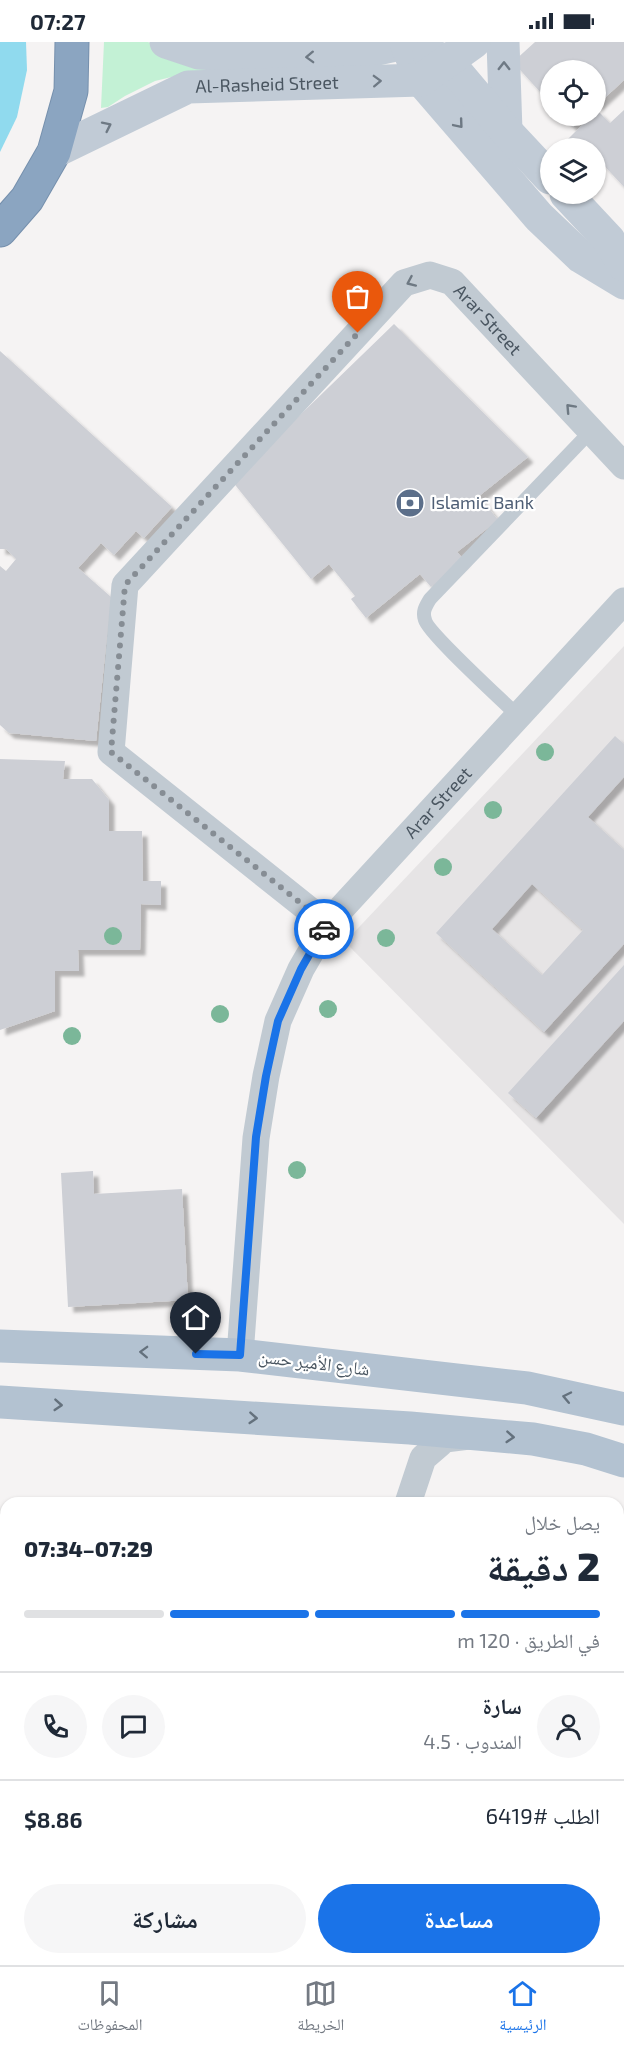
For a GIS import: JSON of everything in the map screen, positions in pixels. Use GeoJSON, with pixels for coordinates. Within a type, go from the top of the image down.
{"type":"FeatureCollection","features":[{"type":"Feature","properties":{"kind":"highway"},"geometry":{"type":"LineString","coordinates":[[0,230],[27,199],[54,152],[71,91],[72,42]]}},
{"type":"Feature","properties":{"kind":"main road","name":"Al-Rasheid Street"},"geometry":{"type":"LineString","coordinates":[[166,42],[199,53],[285,58],[349,55],[407,43]]}},
{"type":"Feature","properties":{"kind":"main road"},"geometry":{"type":"LineString","coordinates":[[435,71],[474,42]]}},
{"type":"Feature","properties":{"kind":"main road"},"geometry":{"type":"LineString","coordinates":[[504,42],[506,131]]}},
{"type":"Feature","properties":{"kind":"main road"},"geometry":{"type":"LineString","coordinates":[[407,43],[435,71],[506,131],[540,167]]}},
{"type":"Feature","properties":{"kind":"main road","name":"Al-Rasheid Street"},"geometry":{"type":"LineString","coordinates":[[54,152],[188,87],[435,71]]}},
{"type":"Feature","properties":{"kind":"main road"},"geometry":{"type":"LineString","coordinates":[[435,71],[539,218],[581,257],[616,257]]}},
{"type":"Feature","properties":{"kind":"main road"},"geometry":{"type":"LineString","coordinates":[[574,204],[616,257]]}},
{"type":"Feature","properties":{"kind":"main road","name":"شارع الأمير حسن"},"geometry":{"type":"LineString","coordinates":[[0,1346],[84,1351],[240,1355],[527,1388],[624,1409]]}},
{"type":"Feature","properties":{"kind":"main road"},"geometry":{"type":"LineString","coordinates":[[0,1402],[410,1428],[533,1439],[586,1449],[624,1461]]}},
{"type":"Feature","properties":{"kind":"street","name":"Arar Street"},"geometry":{"type":"LineString","coordinates":[[327,924],[111,752],[125,585],[404,283],[430,275],[452,282],[624,466]]}},
{"type":"Feature","properties":{"kind":"street","name":"Arar Street"},"geometry":{"type":"LineString","coordinates":[[240,1355],[256,1137],[278,1021],[301,969],[327,924],[624,601]]}},
{"type":"Feature","properties":{"kind":"street"},"geometry":{"type":"LineString","coordinates":[[410,1497],[423,1458],[445,1439],[476,1435]]}},
{"type":"Feature","properties":{"kind":"lane"},"geometry":{"type":"LineString","coordinates":[[518,716],[438,637],[425,622],[424,610],[430,598],[591,431]]}},
{"type":"Feature","properties":{"kind":"shaded area"},"geometry":{"type":"Polygon","coordinates":[[[624,646],[624,1224],[345,942],[624,646]]]}},
{"type":"Feature","properties":{"kind":"green space"},"geometry":{"type":"Polygon","coordinates":[[[104,42],[148,42],[176,55],[387,65],[192,72],[155,81],[108,107],[101,108],[104,42]]]}},
{"type":"Feature","properties":{"kind":"water"},"geometry":{"type":"Polygon","coordinates":[[[0,42],[26,42],[27,70],[17,117],[0,152],[0,42]]]}},
{"type":"Feature","properties":{"kind":"building"},"geometry":{"type":"Polygon","coordinates":[[[535,42],[624,42],[624,80],[606,97],[606,60],[540,60],[540,92],[513,62],[535,42]]]}},
{"type":"Feature","properties":{"kind":"building"},"geometry":{"type":"Polygon","coordinates":[[[624,110],[624,187],[606,168],[606,138],[569,138],[581,126],[606,126],[606,119],[610,123],[624,110]]]}},
{"type":"Feature","properties":{"kind":"building"},"geometry":{"type":"Polygon","coordinates":[[[394,324],[528,457],[479,496],[498,520],[457,552],[464,560],[431,587],[420,574],[366,618],[351,599],[355,596],[329,564],[311,579],[232,481],[394,324]]]}},
{"type":"Feature","properties":{"kind":"building"},"geometry":{"type":"Polygon","coordinates":[[[0,351],[172,507],[144,538],[136,531],[114,555],[101,543],[78,568],[111,597],[96,741],[9,733],[0,725],[0,566],[6,571],[16,559],[6,549],[0,549],[0,351]]]}},
{"type":"Feature","properties":{"kind":"building"},"geometry":{"type":"Polygon","coordinates":[[[615,736],[624,744],[624,777],[588,817],[624,850],[624,944],[544,1032],[436,933],[615,736]],[[532,884],[492,929],[542,975],[583,930],[532,884]]]}},
{"type":"Feature","properties":{"kind":"building"},"geometry":{"type":"Polygon","coordinates":[[[0,759],[65,761],[63,779],[92,779],[109,800],[109,831],[142,831],[143,881],[161,881],[161,905],[141,904],[140,950],[78,950],[79,971],[55,971],[55,1011],[0,1030],[0,759]]]}},
{"type":"Feature","properties":{"kind":"building"},"geometry":{"type":"Polygon","coordinates":[[[624,965],[624,1021],[536,1118],[508,1093],[624,965]]]}},
{"type":"Feature","properties":{"kind":"building"},"geometry":{"type":"Polygon","coordinates":[[[93,1171],[94,1194],[182,1189],[188,1300],[68,1307],[61,1173],[93,1171]]]}},
{"type":"Feature","properties":{"kind":"way so far"},"geometry":{"type":"LineString","coordinates":[[324,929],[327,924],[111,752],[125,585],[358,333]]}},
{"type":"Feature","properties":{"kind":"place","name":"Islamic Bank"},"geometry":{"type":"Point","coordinates":[410,503]}},
{"type":"Feature","properties":{"kind":"route"},"geometry":{"type":"LineString","coordinates":[[196,1354],[240,1355],[256,1137],[266,1076],[278,1021],[301,969],[324,929]]}}]}
